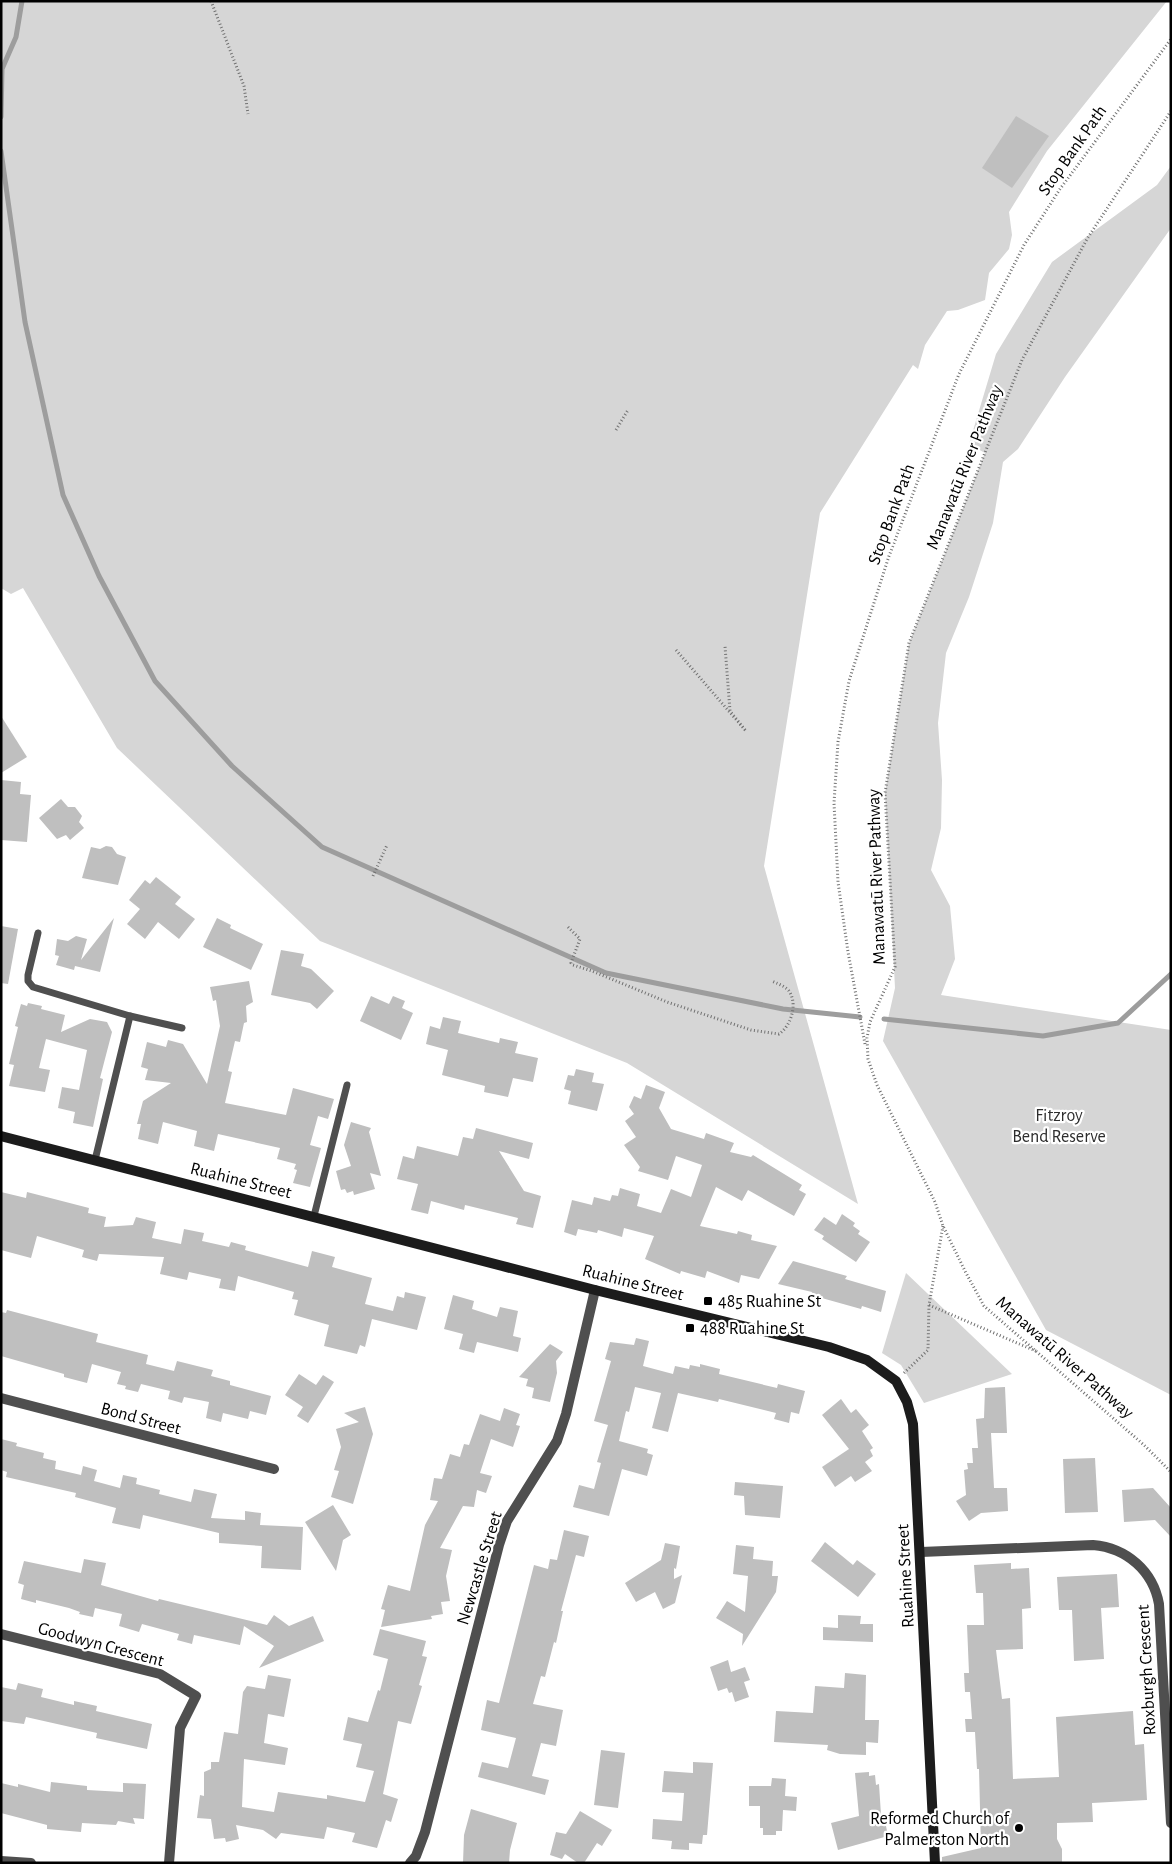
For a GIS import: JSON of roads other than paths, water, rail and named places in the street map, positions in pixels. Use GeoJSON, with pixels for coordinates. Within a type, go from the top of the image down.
{"type":"FeatureCollection","features":[{"type":"Feature","properties":{"kind":"street","name":"Ruahine Street"},"geometry":{"type":"LineString","coordinates":[[1,1136],[595,1290],[829,1347],[867,1360],[896,1381],[907,1402],[913,1424],[921,1552],[935,1863]]}},
{"type":"Feature","properties":{"kind":"street","name":"Newcastle Street"},"geometry":{"type":"LineString","coordinates":[[410,1863],[416,1856],[425,1832],[504,1529],[520,1496],[557,1441],[595,1290]]}},
{"type":"Feature","properties":{"kind":"street","name":"Bond Street"},"geometry":{"type":"LineString","coordinates":[[1,1398],[274,1469]]}},
{"type":"Feature","properties":{"kind":"street","name":"Roxburgh Crescent"},"geometry":{"type":"LineString","coordinates":[[921,1552],[1093,1545],[1111,1548],[1139,1565],[1156,1588],[1159,1604],[1171,1823]]}},
{"type":"Feature","properties":{"kind":"street","name":"Goodwyn Crescent"},"geometry":{"type":"LineString","coordinates":[[1,1634],[160,1674],[196,1696],[180,1728],[169,1863]]}},
{"type":"Feature","properties":{"kind":"street"},"geometry":{"type":"LineString","coordinates":[[1,1861],[31,1863]]}},
{"type":"Feature","properties":{"kind":"lane"},"geometry":{"type":"LineString","coordinates":[[38,932],[28,975],[28,981],[33,987],[130,1016],[182,1028]]}},
{"type":"Feature","properties":{"kind":"lane"},"geometry":{"type":"LineString","coordinates":[[95,1160],[130,1016]]}},
{"type":"Feature","properties":{"kind":"lane"},"geometry":{"type":"LineString","coordinates":[[314,1216],[348,1085]]}},
{"type":"Feature","properties":{"kind":"waterway"},"geometry":{"type":"LineString","coordinates":[[1,117],[2,69],[16,37],[22,1]]}},
{"type":"Feature","properties":{"kind":"waterway"},"geometry":{"type":"LineString","coordinates":[[1,151],[25,322],[63,495],[99,576],[155,681],[232,766],[322,847],[606,973],[783,1009],[860,1017]]}},
{"type":"Feature","properties":{"kind":"waterway"},"geometry":{"type":"LineString","coordinates":[[884,1019],[1043,1036],[1118,1023],[1171,974]]}},
{"type":"Feature","properties":{"kind":"place","name":"485 Ruahine St"},"geometry":{"type":"Point","coordinates":[708,1301]}},
{"type":"Feature","properties":{"kind":"place","name":"488 Ruahine St"},"geometry":{"type":"Point","coordinates":[690,1328]}},
{"type":"Feature","properties":{"kind":"place","name":"Reformed Church of Palmerston North"},"geometry":{"type":"Point","coordinates":[1019,1828]}},
{"type":"Feature","properties":{"kind":"park label","name":"Fitzroy Bend Reserve"},"geometry":{"type":"Point","coordinates":[1059,1125]}}]}
